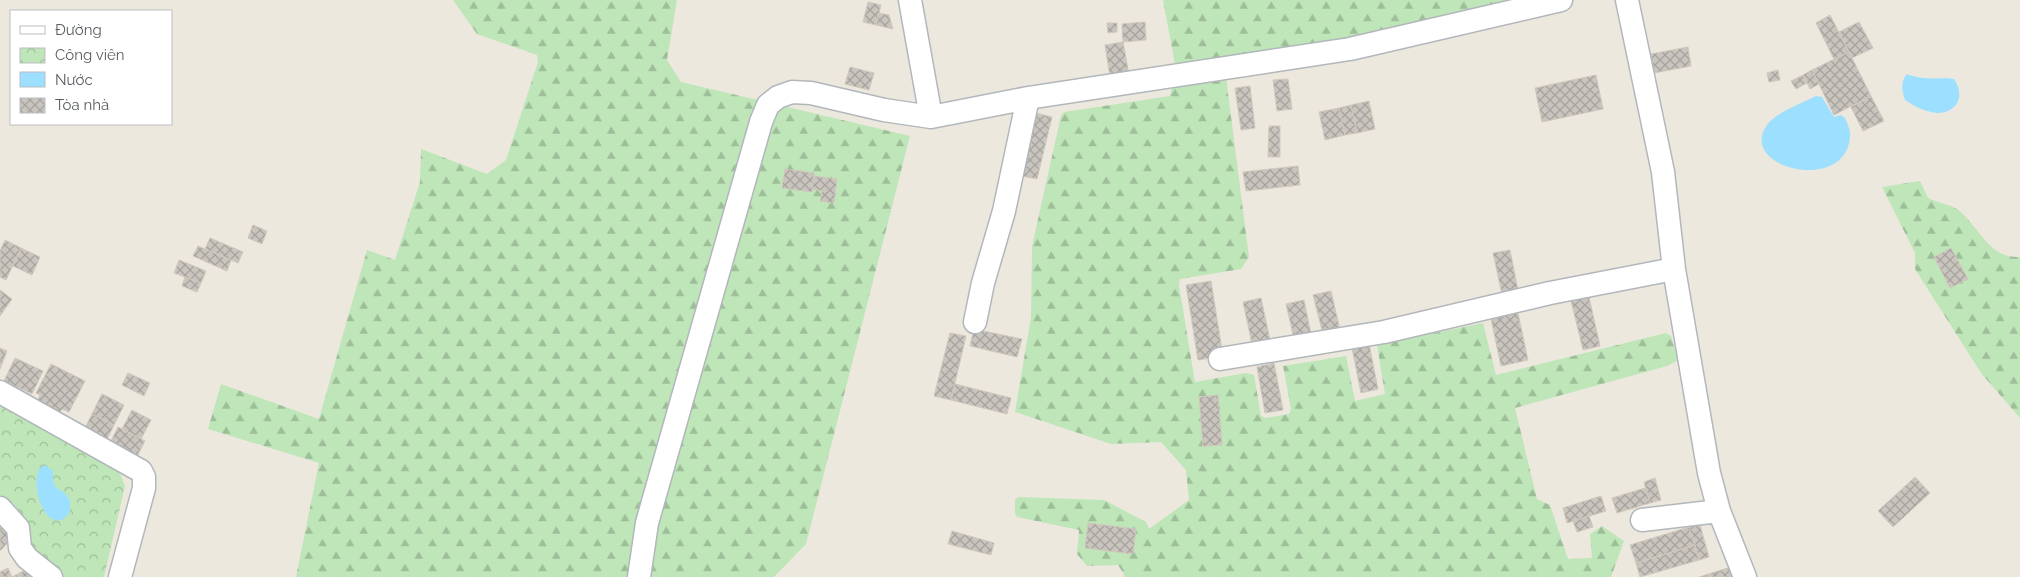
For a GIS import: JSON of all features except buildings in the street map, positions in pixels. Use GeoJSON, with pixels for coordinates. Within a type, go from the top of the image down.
{"type":"FeatureCollection","features":[{"type":"Feature","properties":{"kind":"street"},"geometry":{"type":"LineString","coordinates":[[910,0],[931,117]]}},
{"type":"Feature","properties":{"kind":"street"},"geometry":{"type":"LineString","coordinates":[[639,577],[647,523],[761,122],[768,105],[778,96],[792,92],[811,93],[884,110],[931,117],[1028,98],[1350,49],[1561,0]]}},
{"type":"Feature","properties":{"kind":"street"},"geometry":{"type":"LineString","coordinates":[[1627,0],[1663,172],[1674,269],[1709,473],[1719,511],[1745,577]]}},
{"type":"Feature","properties":{"kind":"street"},"geometry":{"type":"LineString","coordinates":[[975,322],[983,283],[1004,212],[1028,98]]}},
{"type":"Feature","properties":{"kind":"street"},"geometry":{"type":"LineString","coordinates":[[1220,359],[1384,332],[1550,293],[1674,269]]}},
{"type":"Feature","properties":{"kind":"street"},"geometry":{"type":"LineString","coordinates":[[0,392],[141,471],[144,477],[144,488],[120,577]]}},
{"type":"Feature","properties":{"kind":"street"},"geometry":{"type":"LineString","coordinates":[[0,508],[18,528],[20,548],[27,558],[51,577]]}},
{"type":"Feature","properties":{"kind":"street"},"geometry":{"type":"LineString","coordinates":[[1642,520],[1719,511]]}},
{"type":"Feature","properties":{"kind":"green space"},"geometry":{"type":"Polygon","coordinates":[[[453,0],[677,0],[667,60],[681,82],[910,136],[806,544],[774,577],[296,577],[319,463],[208,429],[221,384],[319,419],[367,250],[395,260],[420,182],[421,149],[487,174],[506,160],[538,62],[537,55],[477,34],[453,0]]]}},
{"type":"Feature","properties":{"kind":"green space"},"geometry":{"type":"Polygon","coordinates":[[[1163,0],[1524,0],[1349,45],[1224,62],[1249,257],[1241,269],[1180,279],[1179,285],[1195,382],[1246,373],[1254,375],[1261,416],[1265,418],[1289,414],[1291,409],[1283,366],[1346,356],[1355,401],[1385,394],[1377,345],[1483,323],[1496,375],[1666,333],[1671,336],[1678,360],[1667,366],[1515,408],[1537,499],[1550,505],[1568,559],[1592,558],[1590,534],[1602,526],[1624,541],[1611,577],[1124,577],[1118,565],[1087,566],[1077,554],[1079,530],[1017,517],[1015,514],[1015,499],[1019,497],[1104,500],[1146,522],[1149,529],[1189,500],[1186,470],[1161,442],[1111,444],[1015,412],[1031,317],[1032,246],[1061,116],[1064,112],[1170,96],[1176,70],[1163,0]]]}},
{"type":"Feature","properties":{"kind":"green space"},"geometry":{"type":"Polygon","coordinates":[[[1920,181],[1928,198],[1957,209],[1992,247],[2000,253],[2020,257],[2020,418],[1981,373],[1915,269],[1915,253],[1882,187],[1920,181]]]}},
{"type":"Feature","properties":{"kind":"green space"},"geometry":{"type":"Polygon","coordinates":[[[0,396],[115,461],[125,486],[104,577],[55,577],[0,502],[0,396]]]}},
{"type":"Feature","properties":{"kind":"water"},"geometry":{"type":"Polygon","coordinates":[[[1907,74],[1924,78],[1954,79],[1959,94],[1956,105],[1945,112],[1939,113],[1924,110],[1905,100],[1902,83],[1907,74]]]}},
{"type":"Feature","properties":{"kind":"water"},"geometry":{"type":"Polygon","coordinates":[[[1816,96],[1822,97],[1834,117],[1841,115],[1845,118],[1850,136],[1844,154],[1831,165],[1814,170],[1796,169],[1779,163],[1766,153],[1762,140],[1767,125],[1783,112],[1816,96]]]}},
{"type":"Feature","properties":{"kind":"water"},"geometry":{"type":"Polygon","coordinates":[[[45,465],[53,471],[55,487],[70,500],[70,512],[62,519],[55,520],[49,516],[39,498],[37,477],[40,468],[45,465]]]}}]}
